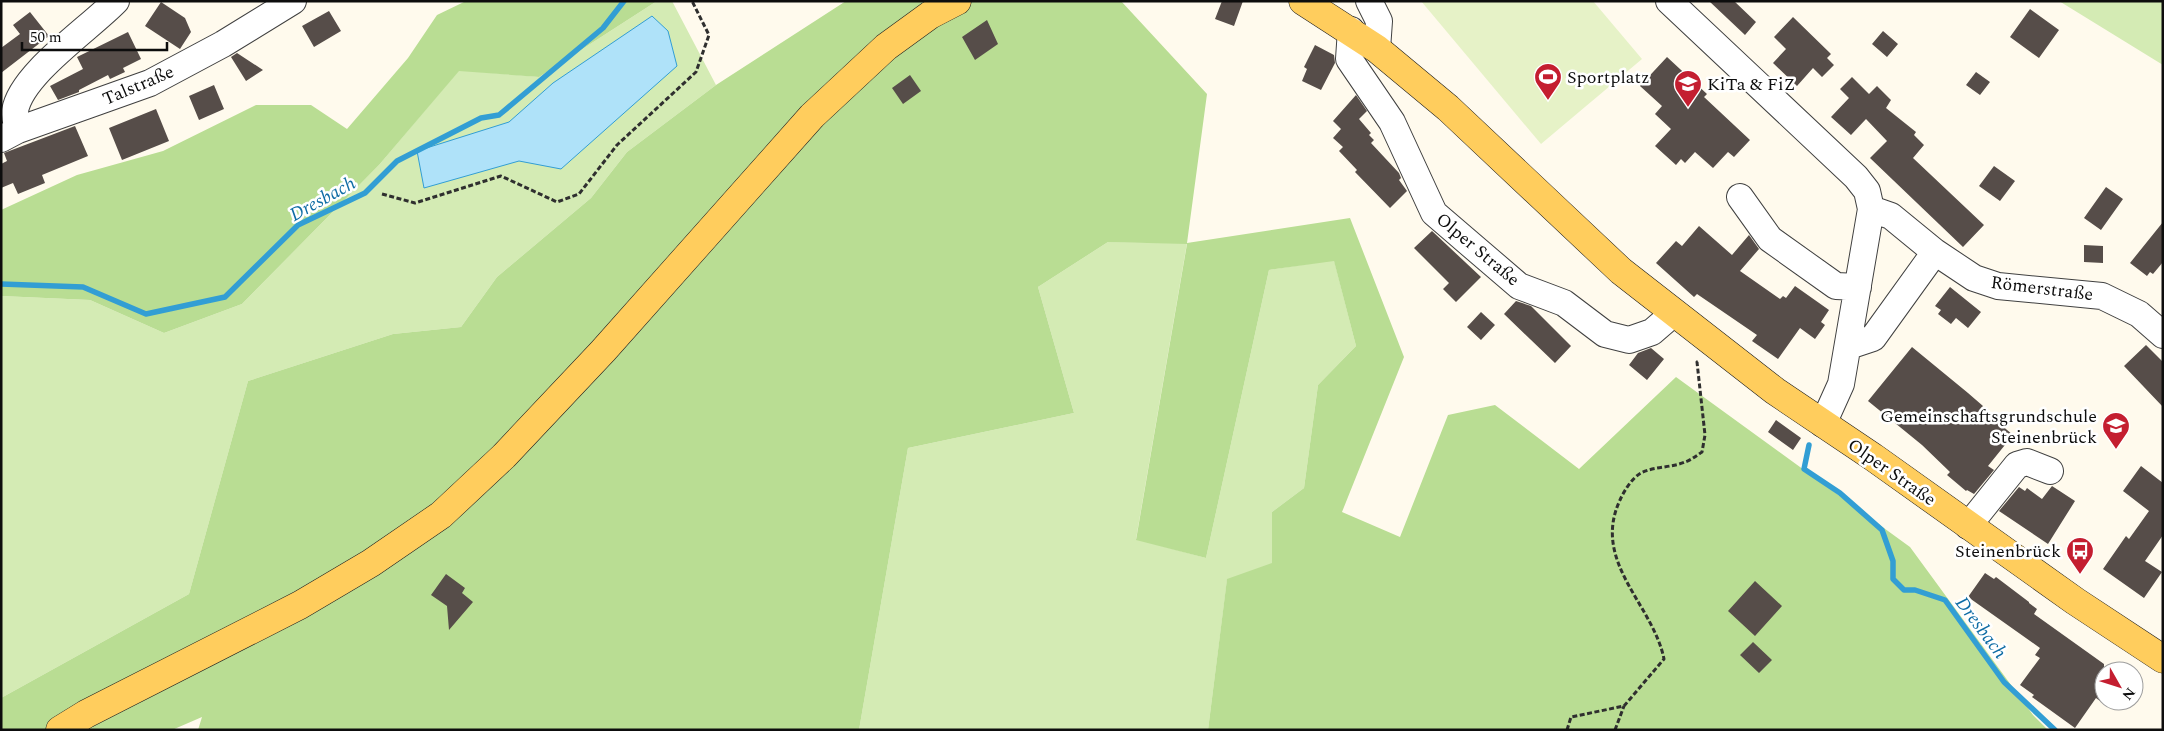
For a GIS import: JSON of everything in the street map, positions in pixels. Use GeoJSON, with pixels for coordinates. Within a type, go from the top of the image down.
{"type":"FeatureCollection","features":[{"type":"Feature","properties":{"kind":"main road"},"geometry":{"type":"LineString","coordinates":[[60,730],[86,714],[300,605],[371,563],[441,514],[504,456],[832,96],[886,47],[930,15],[957,1]]}},
{"type":"Feature","properties":{"kind":"main road","name":"Olper Straße"},"geometry":{"type":"LineString","coordinates":[[1303,1],[1351,30],[1377,49],[1448,108],[1578,233],[1674,313],[1824,424],[1968,526],[2075,601],[2163,659]]}},
{"type":"Feature","properties":{"kind":"street"},"geometry":{"type":"LineString","coordinates":[[9,134],[20,96],[54,56],[96,22],[116,1]]}},
{"type":"Feature","properties":{"kind":"street","name":"Talstraße"},"geometry":{"type":"LineString","coordinates":[[9,134],[150,83],[223,44],[293,1]]}},
{"type":"Feature","properties":{"kind":"street"},"geometry":{"type":"LineString","coordinates":[[1369,1],[1378,20],[1377,49]]}},
{"type":"Feature","properties":{"kind":"street"},"geometry":{"type":"LineString","coordinates":[[1669,1],[1856,178],[1867,191],[1871,209],[1849,346],[1841,384],[1824,424]]}},
{"type":"Feature","properties":{"kind":"street","name":"Olper Straße"},"geometry":{"type":"LineString","coordinates":[[1351,30],[1349,58],[1392,122],[1434,213],[1519,286],[1564,303],[1605,334],[1628,340],[1652,332],[1674,313]]}},
{"type":"Feature","properties":{"kind":"street"},"geometry":{"type":"LineString","coordinates":[[1740,197],[1770,239],[1836,286],[1858,287]]}},
{"type":"Feature","properties":{"kind":"street","name":"Römerstraße"},"geometry":{"type":"LineString","coordinates":[[1871,209],[1891,216],[1935,252],[1974,278],[1998,286],[2102,296],[2139,314],[2163,335]]}},
{"type":"Feature","properties":{"kind":"street"},"geometry":{"type":"LineString","coordinates":[[1849,346],[1873,338],[1935,252]]}},
{"type":"Feature","properties":{"kind":"street"},"geometry":{"type":"LineString","coordinates":[[1968,526],[2017,465],[2027,462],[2050,471]]}},
{"type":"Feature","properties":{"kind":"path"},"geometry":{"type":"LineString","coordinates":[[382,194],[415,203],[501,176],[557,202],[579,194],[617,144],[696,72],[710,35],[692,1]]}},
{"type":"Feature","properties":{"kind":"path"},"geometry":{"type":"LineString","coordinates":[[1615,730],[1624,706],[1664,659],[1660,642],[1622,573],[1612,543],[1614,514],[1625,490],[1639,474],[1684,463],[1702,452],[1705,435],[1697,362],[1724,351]]}},
{"type":"Feature","properties":{"kind":"path"},"geometry":{"type":"LineString","coordinates":[[1566,730],[1571,718],[1624,706]]}},
{"type":"Feature","properties":{"kind":"green space"},"geometry":{"type":"Polygon","coordinates":[[[466,1],[657,1],[539,77],[459,71],[379,165],[242,304],[164,333],[90,300],[1,296],[1,210],[77,175],[163,151],[256,105],[311,105],[347,129],[408,58],[437,15],[466,1]]]}},
{"type":"Feature","properties":{"kind":"green space"},"geometry":{"type":"Polygon","coordinates":[[[657,1],[672,1],[716,85],[627,152],[591,198],[497,277],[461,327],[393,334],[248,381],[189,594],[1,698],[1,296],[90,300],[164,333],[242,304],[379,165],[459,70],[539,77],[657,1]]]}},
{"type":"Feature","properties":{"kind":"green space"},"geometry":{"type":"Polygon","coordinates":[[[846,1],[1121,1],[1207,94],[1187,243],[1350,218],[1404,357],[1342,512],[1400,537],[1448,415],[1495,405],[1579,469],[1676,377],[1910,547],[2033,715],[2048,730],[1208,730],[1227,579],[1272,563],[1272,512],[1304,488],[1318,385],[1356,346],[1334,261],[1269,270],[1206,558],[1136,540],[1187,244],[1108,242],[1038,287],[1074,413],[908,448],[859,730],[198,730],[202,717],[172,730],[1,730],[1,698],[189,594],[248,381],[393,334],[461,327],[497,277],[591,198],[627,152],[716,85],[846,1]]]}},
{"type":"Feature","properties":{"kind":"green space","name":"Sportplatz"},"geometry":{"type":"Polygon","coordinates":[[[1421,1],[1593,1],[1642,59],[1541,144],[1421,1]]]}},
{"type":"Feature","properties":{"kind":"green space"},"geometry":{"type":"Polygon","coordinates":[[[2059,1],[2163,1],[2163,65],[2059,1]]]}},
{"type":"Feature","properties":{"kind":"green space"},"geometry":{"type":"Polygon","coordinates":[[[1108,242],[1187,243],[1136,539],[1206,558],[1269,270],[1334,260],[1356,346],[1318,385],[1304,488],[1272,512],[1272,564],[1227,580],[1208,730],[859,730],[908,448],[1074,413],[1038,287],[1108,242]]]}},
{"type":"Feature","properties":{"kind":"water"},"geometry":{"type":"Polygon","coordinates":[[[652,16],[668,31],[677,66],[561,169],[519,161],[424,188],[417,151],[509,122],[553,83],[652,16]]]}},
{"type":"Feature","properties":{"kind":"building"},"geometry":{"type":"Polygon","coordinates":[[[1222,1],[1243,1],[1234,26],[1215,19],[1222,1]]]}},
{"type":"Feature","properties":{"kind":"building"},"geometry":{"type":"Polygon","coordinates":[[[1709,1],[1734,1],[1756,22],[1745,35],[1709,1]]]}},
{"type":"Feature","properties":{"kind":"building"},"geometry":{"type":"Polygon","coordinates":[[[161,2],[185,18],[191,32],[180,49],[145,26],[161,2]]]}},
{"type":"Feature","properties":{"kind":"building"},"geometry":{"type":"Polygon","coordinates":[[[2030,9],[2059,30],[2039,58],[2010,37],[2030,9]]]}},
{"type":"Feature","properties":{"kind":"building"},"geometry":{"type":"Polygon","coordinates":[[[329,11],[341,31],[314,47],[302,26],[329,11]]]}},
{"type":"Feature","properties":{"kind":"building"},"geometry":{"type":"Polygon","coordinates":[[[30,12],[49,36],[1,73],[1,48],[20,34],[13,25],[30,12]]]}},
{"type":"Feature","properties":{"kind":"building"},"geometry":{"type":"Polygon","coordinates":[[[1793,17],[1831,54],[1827,58],[1834,65],[1822,77],[1813,68],[1797,86],[1773,63],[1786,49],[1774,37],[1793,17]]]}},
{"type":"Feature","properties":{"kind":"building"},"geometry":{"type":"Polygon","coordinates":[[[987,20],[998,44],[975,60],[962,37],[987,20]]]}},
{"type":"Feature","properties":{"kind":"building"},"geometry":{"type":"Polygon","coordinates":[[[1883,31],[1898,44],[1887,57],[1872,44],[1883,31]]]}},
{"type":"Feature","properties":{"kind":"building"},"geometry":{"type":"Polygon","coordinates":[[[128,32],[141,59],[123,68],[125,72],[110,79],[108,75],[79,90],[79,92],[58,100],[50,86],[83,69],[77,57],[128,32]]]}},
{"type":"Feature","properties":{"kind":"building"},"geometry":{"type":"Polygon","coordinates":[[[1315,45],[1334,55],[1335,63],[1321,90],[1302,81],[1307,69],[1304,67],[1315,45]]]}},
{"type":"Feature","properties":{"kind":"building"},"geometry":{"type":"Polygon","coordinates":[[[237,53],[263,70],[246,81],[231,57],[237,53]]]}},
{"type":"Feature","properties":{"kind":"building","name":"KiTa & FiZ"},"geometry":{"type":"Polygon","coordinates":[[[1667,57],[1707,94],[1704,97],[1750,140],[1734,157],[1728,152],[1713,168],[1695,152],[1685,163],[1681,159],[1676,165],[1655,146],[1671,129],[1655,114],[1662,106],[1640,86],[1667,57]]]}},
{"type":"Feature","properties":{"kind":"building"},"geometry":{"type":"Polygon","coordinates":[[[1976,72],[1990,82],[1980,95],[1966,85],[1976,72]]]}},
{"type":"Feature","properties":{"kind":"building"},"geometry":{"type":"Polygon","coordinates":[[[910,75],[921,91],[903,104],[892,88],[910,75]]]}},
{"type":"Feature","properties":{"kind":"building"},"geometry":{"type":"Polygon","coordinates":[[[1852,77],[1869,94],[1877,86],[1891,100],[1886,108],[1916,132],[1914,135],[1924,145],[1913,158],[1984,225],[1963,247],[1870,158],[1887,141],[1866,119],[1851,135],[1831,117],[1849,98],[1840,89],[1852,77]]]}},
{"type":"Feature","properties":{"kind":"building"},"geometry":{"type":"Polygon","coordinates":[[[214,85],[224,109],[199,120],[189,96],[214,85]]]}},
{"type":"Feature","properties":{"kind":"building"},"geometry":{"type":"Polygon","coordinates":[[[1356,95],[1367,111],[1359,119],[1371,133],[1369,135],[1374,140],[1371,143],[1399,173],[1401,178],[1399,180],[1407,191],[1390,208],[1355,172],[1357,170],[1339,151],[1343,147],[1333,138],[1341,129],[1333,121],[1356,95]]]}},
{"type":"Feature","properties":{"kind":"building"},"geometry":{"type":"Polygon","coordinates":[[[156,109],[169,141],[122,160],[109,128],[156,109]]]}},
{"type":"Feature","properties":{"kind":"building"},"geometry":{"type":"Polygon","coordinates":[[[75,126],[88,156],[42,175],[45,183],[18,194],[13,183],[1,188],[1,164],[7,161],[4,153],[75,126]]]}},
{"type":"Feature","properties":{"kind":"building"},"geometry":{"type":"Polygon","coordinates":[[[1994,166],[2015,181],[2000,201],[1979,186],[1994,166]]]}},
{"type":"Feature","properties":{"kind":"building"},"geometry":{"type":"Polygon","coordinates":[[[2106,187],[2123,199],[2101,230],[2084,218],[2106,187]]]}},
{"type":"Feature","properties":{"kind":"building"},"geometry":{"type":"Polygon","coordinates":[[[2163,222],[2163,262],[2153,274],[2150,272],[2147,276],[2130,263],[2163,222]]]}},
{"type":"Feature","properties":{"kind":"building"},"geometry":{"type":"Polygon","coordinates":[[[1699,226],[1732,255],[1749,235],[1759,249],[1740,271],[1780,299],[1783,296],[1786,298],[1795,286],[1829,310],[1821,322],[1825,325],[1815,339],[1800,328],[1778,359],[1752,341],[1757,335],[1697,294],[1694,297],[1656,263],[1676,241],[1682,246],[1699,226]]]}},
{"type":"Feature","properties":{"kind":"building"},"geometry":{"type":"Polygon","coordinates":[[[1432,231],[1481,277],[1456,302],[1443,289],[1449,283],[1414,248],[1432,231]]]}},
{"type":"Feature","properties":{"kind":"building"},"geometry":{"type":"Polygon","coordinates":[[[2084,245],[2103,246],[2103,263],[2084,262],[2084,245]]]}},
{"type":"Feature","properties":{"kind":"building"},"geometry":{"type":"Polygon","coordinates":[[[1950,287],[1981,312],[1968,328],[1956,318],[1951,324],[1938,314],[1941,310],[1935,306],[1950,287]]]}},
{"type":"Feature","properties":{"kind":"building"},"geometry":{"type":"Polygon","coordinates":[[[1516,301],[1531,306],[1571,346],[1555,363],[1504,314],[1516,301]]]}},
{"type":"Feature","properties":{"kind":"building"},"geometry":{"type":"Polygon","coordinates":[[[1481,312],[1495,325],[1481,340],[1467,327],[1481,312]]]}},
{"type":"Feature","properties":{"kind":"building"},"geometry":{"type":"Polygon","coordinates":[[[2146,345],[2163,362],[2163,407],[2124,366],[2146,345]]]}},
{"type":"Feature","properties":{"kind":"building"},"geometry":{"type":"Polygon","coordinates":[[[1912,347],[1983,406],[1981,408],[2013,435],[1988,466],[1994,470],[1974,494],[1966,491],[1947,475],[1950,472],[1922,445],[1868,401],[1912,347]]]}},
{"type":"Feature","properties":{"kind":"building"},"geometry":{"type":"Polygon","coordinates":[[[1651,348],[1664,359],[1647,380],[1629,365],[1638,353],[1651,348]]]}},
{"type":"Feature","properties":{"kind":"building"},"geometry":{"type":"Polygon","coordinates":[[[1776,420],[1801,438],[1793,450],[1768,432],[1776,420]]]}},
{"type":"Feature","properties":{"kind":"building"},"geometry":{"type":"Polygon","coordinates":[[[2141,466],[2163,483],[2163,535],[2145,561],[2162,572],[2144,598],[2103,569],[2126,536],[2129,539],[2149,511],[2123,491],[2141,466]]]}},
{"type":"Feature","properties":{"kind":"building"},"geometry":{"type":"Polygon","coordinates":[[[2052,486],[2075,501],[2048,544],[1999,511],[2019,487],[2025,491],[2027,488],[2042,499],[2052,486]]]}},
{"type":"Feature","properties":{"kind":"building"},"geometry":{"type":"Polygon","coordinates":[[[1985,573],[1994,579],[1996,577],[2037,609],[2034,614],[2100,661],[2094,661],[2094,701],[2075,728],[2032,697],[2034,695],[2020,685],[2040,658],[2035,655],[2040,648],[1968,597],[1985,573]]]}},
{"type":"Feature","properties":{"kind":"building"},"geometry":{"type":"Polygon","coordinates":[[[446,574],[465,588],[462,593],[473,602],[449,630],[447,606],[431,595],[446,574]]]}},
{"type":"Feature","properties":{"kind":"building"},"geometry":{"type":"Polygon","coordinates":[[[1755,581],[1782,606],[1755,636],[1728,611],[1755,581]]]}},
{"type":"Feature","properties":{"kind":"building"},"geometry":{"type":"Polygon","coordinates":[[[1753,642],[1772,660],[1759,673],[1740,655],[1753,642]]]}},
{"type":"Feature","properties":{"kind":"waterway","name":"Dresbach"},"geometry":{"type":"LineString","coordinates":[[1,284],[83,287],[146,314],[225,297],[298,225],[365,193],[397,161],[481,118],[499,115],[603,28],[624,1]]}},
{"type":"Feature","properties":{"kind":"waterway","name":"Dresbach"},"geometry":{"type":"LineString","coordinates":[[1809,445],[1804,469],[1840,493],[1882,530],[1893,561],[1893,579],[1904,590],[1915,590],[1945,600],[2004,682],[2055,730]]}},
{"type":"Feature","properties":{"kind":"place","name":"Sportplatz"},"geometry":{"type":"Point","coordinates":[1548,101]}},
{"type":"Feature","properties":{"kind":"place","name":"KiTa & FiZ"},"geometry":{"type":"Point","coordinates":[1688,108]}},
{"type":"Feature","properties":{"kind":"place","name":"Gemeinschaftsgrundschule Steinenbrück"},"geometry":{"type":"Point","coordinates":[2116,450]}},
{"type":"Feature","properties":{"kind":"place","name":"Steinenbrück"},"geometry":{"type":"Point","coordinates":[2080,575]}}]}
